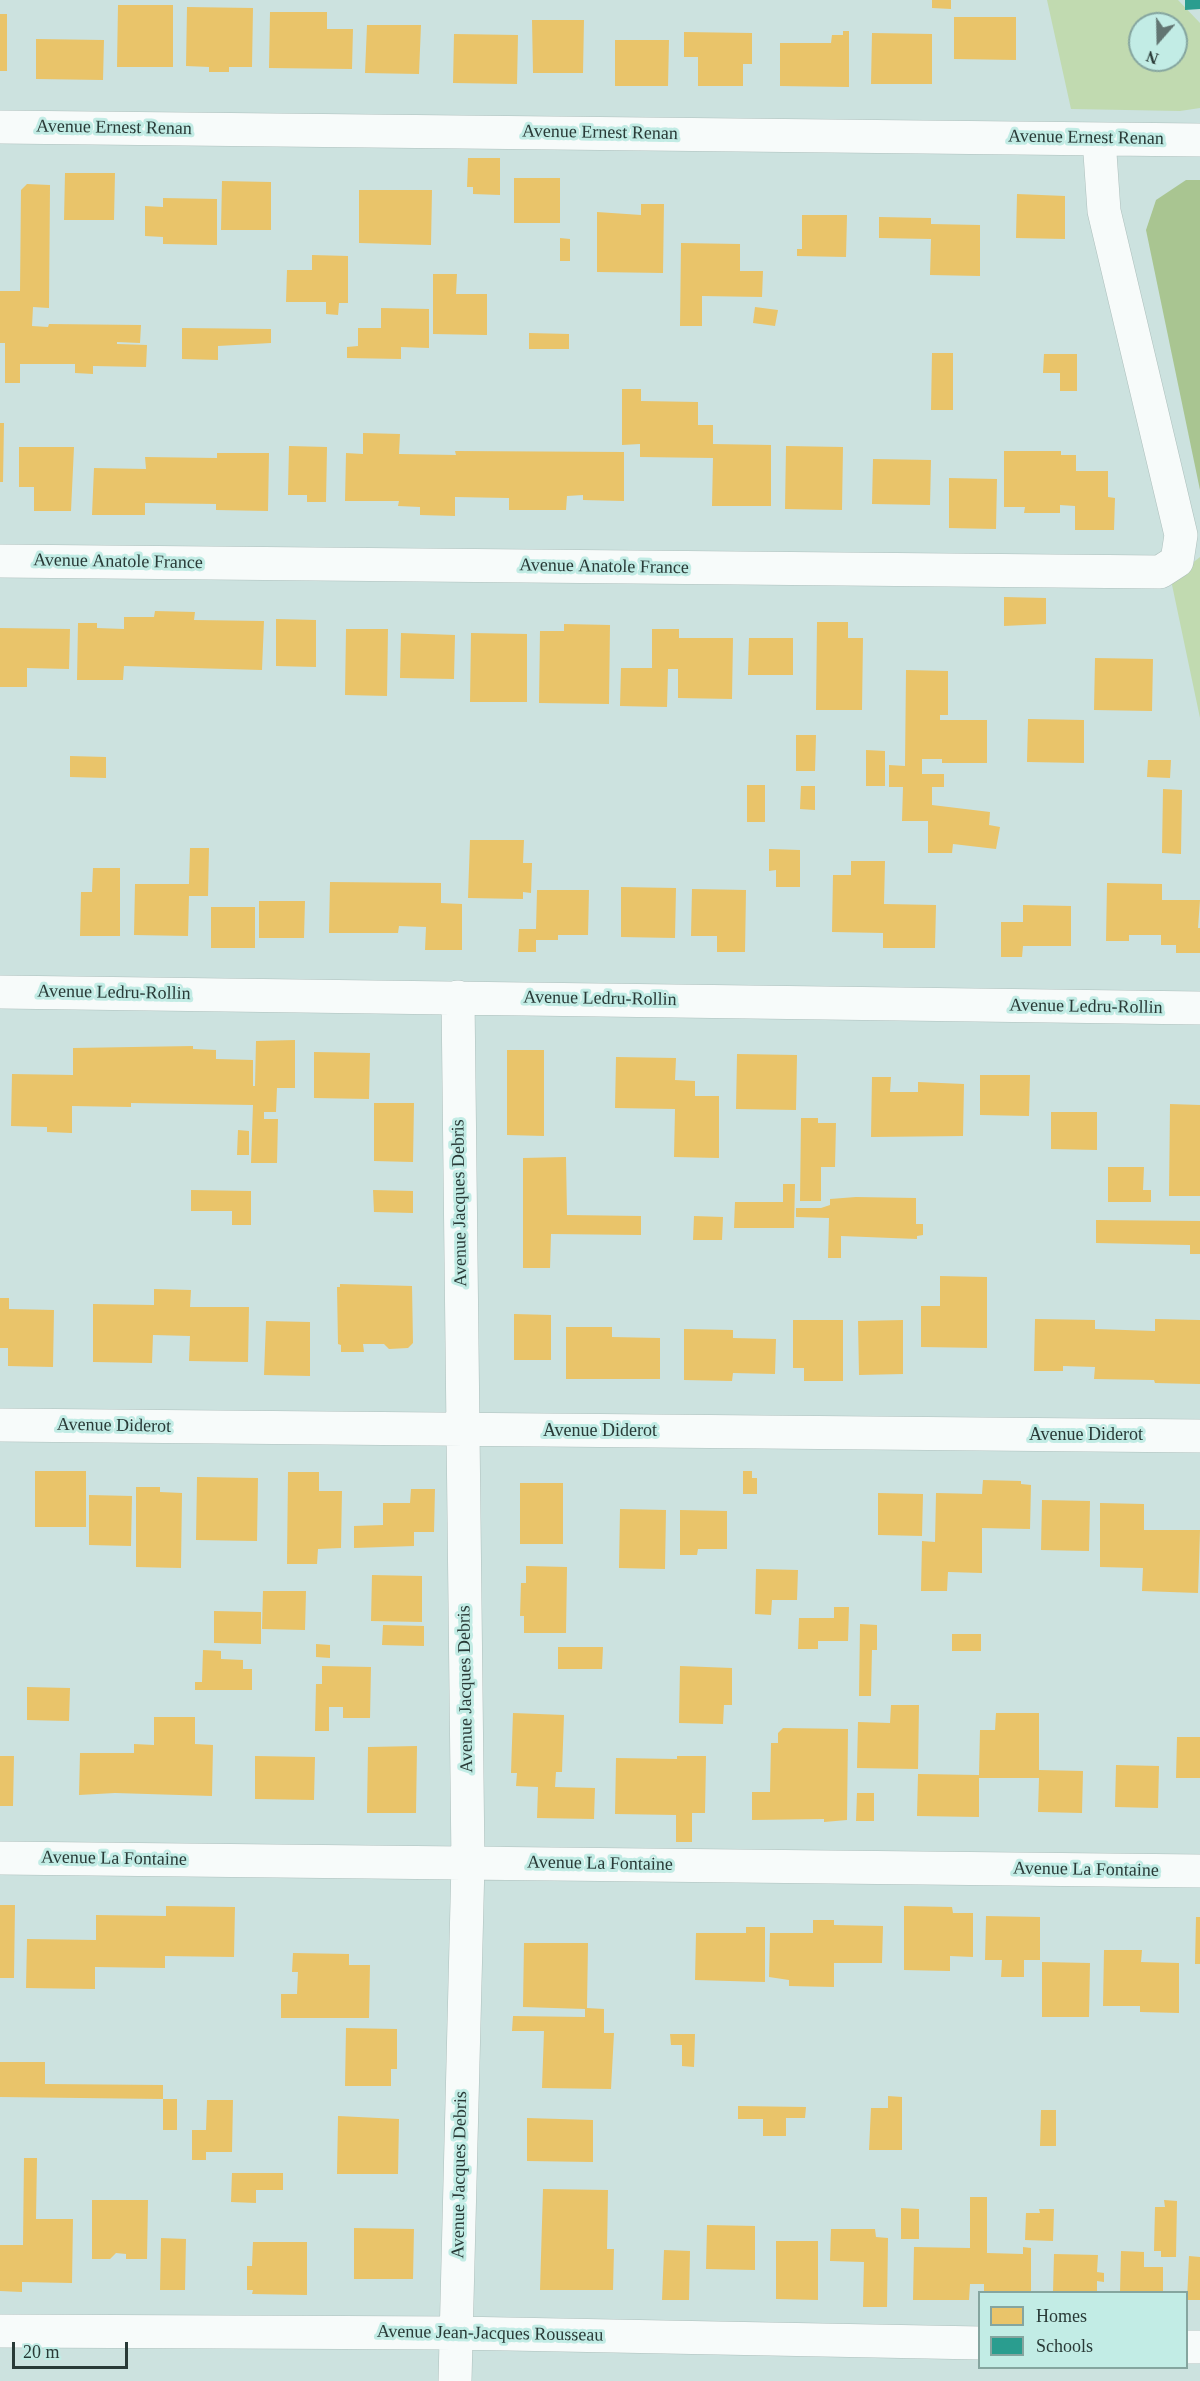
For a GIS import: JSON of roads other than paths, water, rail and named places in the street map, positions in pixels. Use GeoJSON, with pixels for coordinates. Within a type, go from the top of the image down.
{"type":"FeatureCollection","features":[{"type":"Feature","properties":{"kind":"street","name":"Avenue Ernest Renan"},"geometry":{"type":"LineString","coordinates":[[0,126],[1200,140]]}},
{"type":"Feature","properties":{"kind":"street","name":"Avenue Anatole France"},"geometry":{"type":"LineString","coordinates":[[0,561],[1160,572],[1177,561],[1181,535],[1104,211],[1099,139]]}},
{"type":"Feature","properties":{"kind":"street","name":"Avenue Ledru-Rollin"},"geometry":{"type":"LineString","coordinates":[[0,992],[1200,1008]]}},
{"type":"Feature","properties":{"kind":"street","name":"Avenue Jacques Debris"},"geometry":{"type":"LineString","coordinates":[[455,2381],[468,1863],[458,997]]}},
{"type":"Feature","properties":{"kind":"street","name":"Avenue Diderot"},"geometry":{"type":"LineString","coordinates":[[0,1425],[1200,1436]]}},
{"type":"Feature","properties":{"kind":"street","name":"Avenue La Fontaine"},"geometry":{"type":"LineString","coordinates":[[0,1858],[1200,1871]]}},
{"type":"Feature","properties":{"kind":"street","name":"Avenue Jean-Jacques Rousseau"},"geometry":{"type":"LineString","coordinates":[[0,2331],[456,2333],[978,2343]]}}]}
